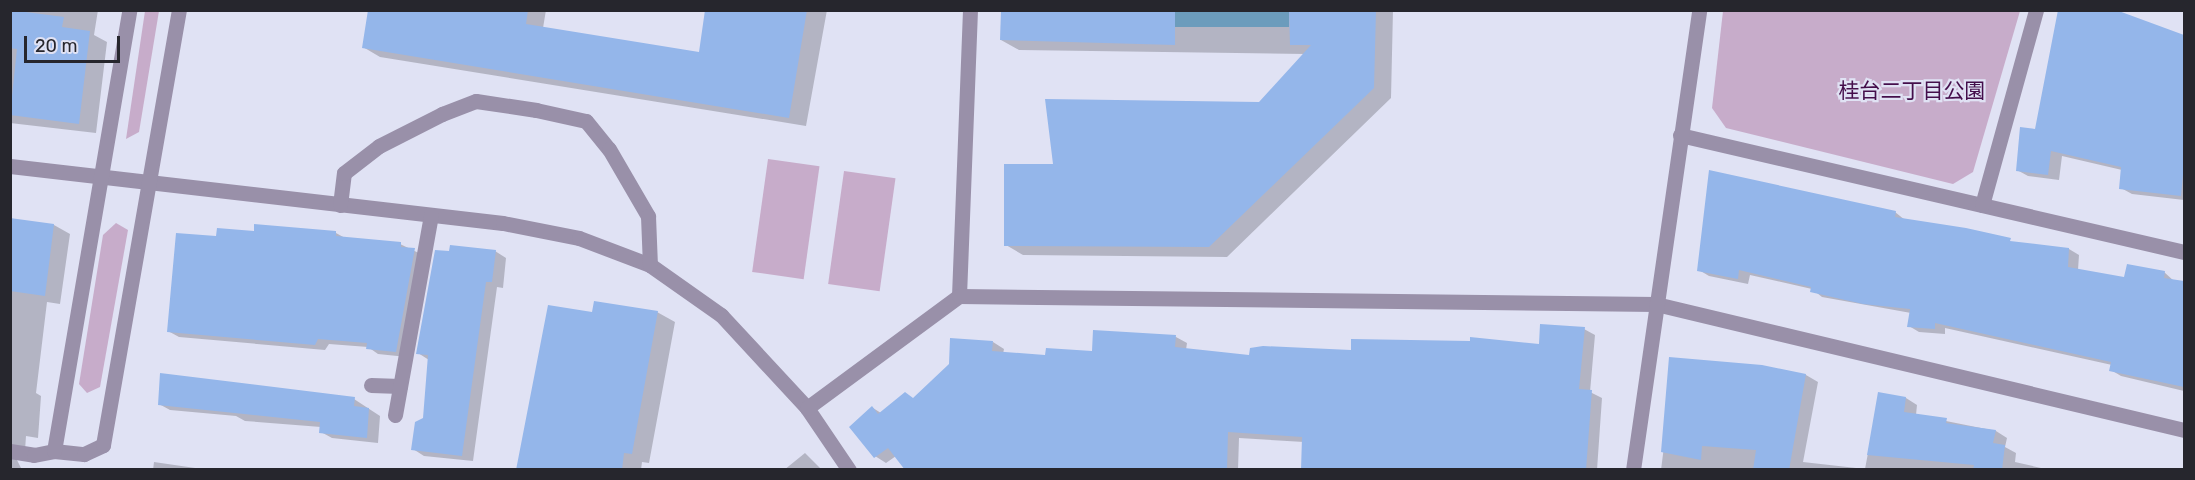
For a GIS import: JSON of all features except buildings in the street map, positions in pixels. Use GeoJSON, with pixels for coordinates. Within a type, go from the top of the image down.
{"type":"FeatureCollection","features":[{"type":"Feature","properties":{"kind":"street"},"geometry":{"type":"LineString","coordinates":[[54,451],[129,10]]}},
{"type":"Feature","properties":{"kind":"street"},"geometry":{"type":"LineString","coordinates":[[10,451],[34,455],[54,451],[84,454],[103,445],[180,10]]}},
{"type":"Feature","properties":{"kind":"street"},"geometry":{"type":"LineString","coordinates":[[959,296],[970,10]]}},
{"type":"Feature","properties":{"kind":"street"},"geometry":{"type":"LineString","coordinates":[[1633,470],[1699,10]]}},
{"type":"Feature","properties":{"kind":"street"},"geometry":{"type":"LineString","coordinates":[[1982,205],[2036,10]]}},
{"type":"Feature","properties":{"kind":"street"},"geometry":{"type":"LineString","coordinates":[[340,205],[344,173],[379,146],[442,114],[476,101],[536,110],[586,121],[609,149],[648,216],[651,265]]}},
{"type":"Feature","properties":{"kind":"street"},"geometry":{"type":"LineString","coordinates":[[1680,135],[2184,252]]}},
{"type":"Feature","properties":{"kind":"street"},"geometry":{"type":"LineString","coordinates":[[10,166],[538,228],[579,238],[651,265],[721,315],[807,408],[849,470]]}},
{"type":"Feature","properties":{"kind":"street"},"geometry":{"type":"LineString","coordinates":[[395,415],[431,215]]}},
{"type":"Feature","properties":{"kind":"street"},"geometry":{"type":"LineString","coordinates":[[807,408],[959,296],[1656,304],[2184,430]]}},
{"type":"Feature","properties":{"kind":"street"},"geometry":{"type":"LineString","coordinates":[[371,385],[400,386]]}},
{"type":"Feature","properties":{"kind":"green space"},"geometry":{"type":"Polygon","coordinates":[[[145,11],[159,11],[139,132],[126,139],[145,11]]]}},
{"type":"Feature","properties":{"kind":"green space","name":"桂台二丁目公園"},"geometry":{"type":"Polygon","coordinates":[[[1723,11],[2020,11],[1973,172],[1953,184],[1726,128],[1712,108],[1723,11]]]}},
{"type":"Feature","properties":{"kind":"green space"},"geometry":{"type":"Polygon","coordinates":[[[768,159],[819,166],[804,279],[752,272],[768,159]]]}},
{"type":"Feature","properties":{"kind":"green space"},"geometry":{"type":"Polygon","coordinates":[[[844,171],[895,178],[880,291],[828,284],[844,171]]]}},
{"type":"Feature","properties":{"kind":"green space"},"geometry":{"type":"Polygon","coordinates":[[[116,223],[128,230],[100,387],[87,393],[79,384],[103,235],[116,223]]]}},
{"type":"Feature","properties":{"kind":"water"},"geometry":{"type":"Polygon","coordinates":[[[1175,11],[1289,11],[1289,27],[1175,27],[1175,11]]]}}]}
